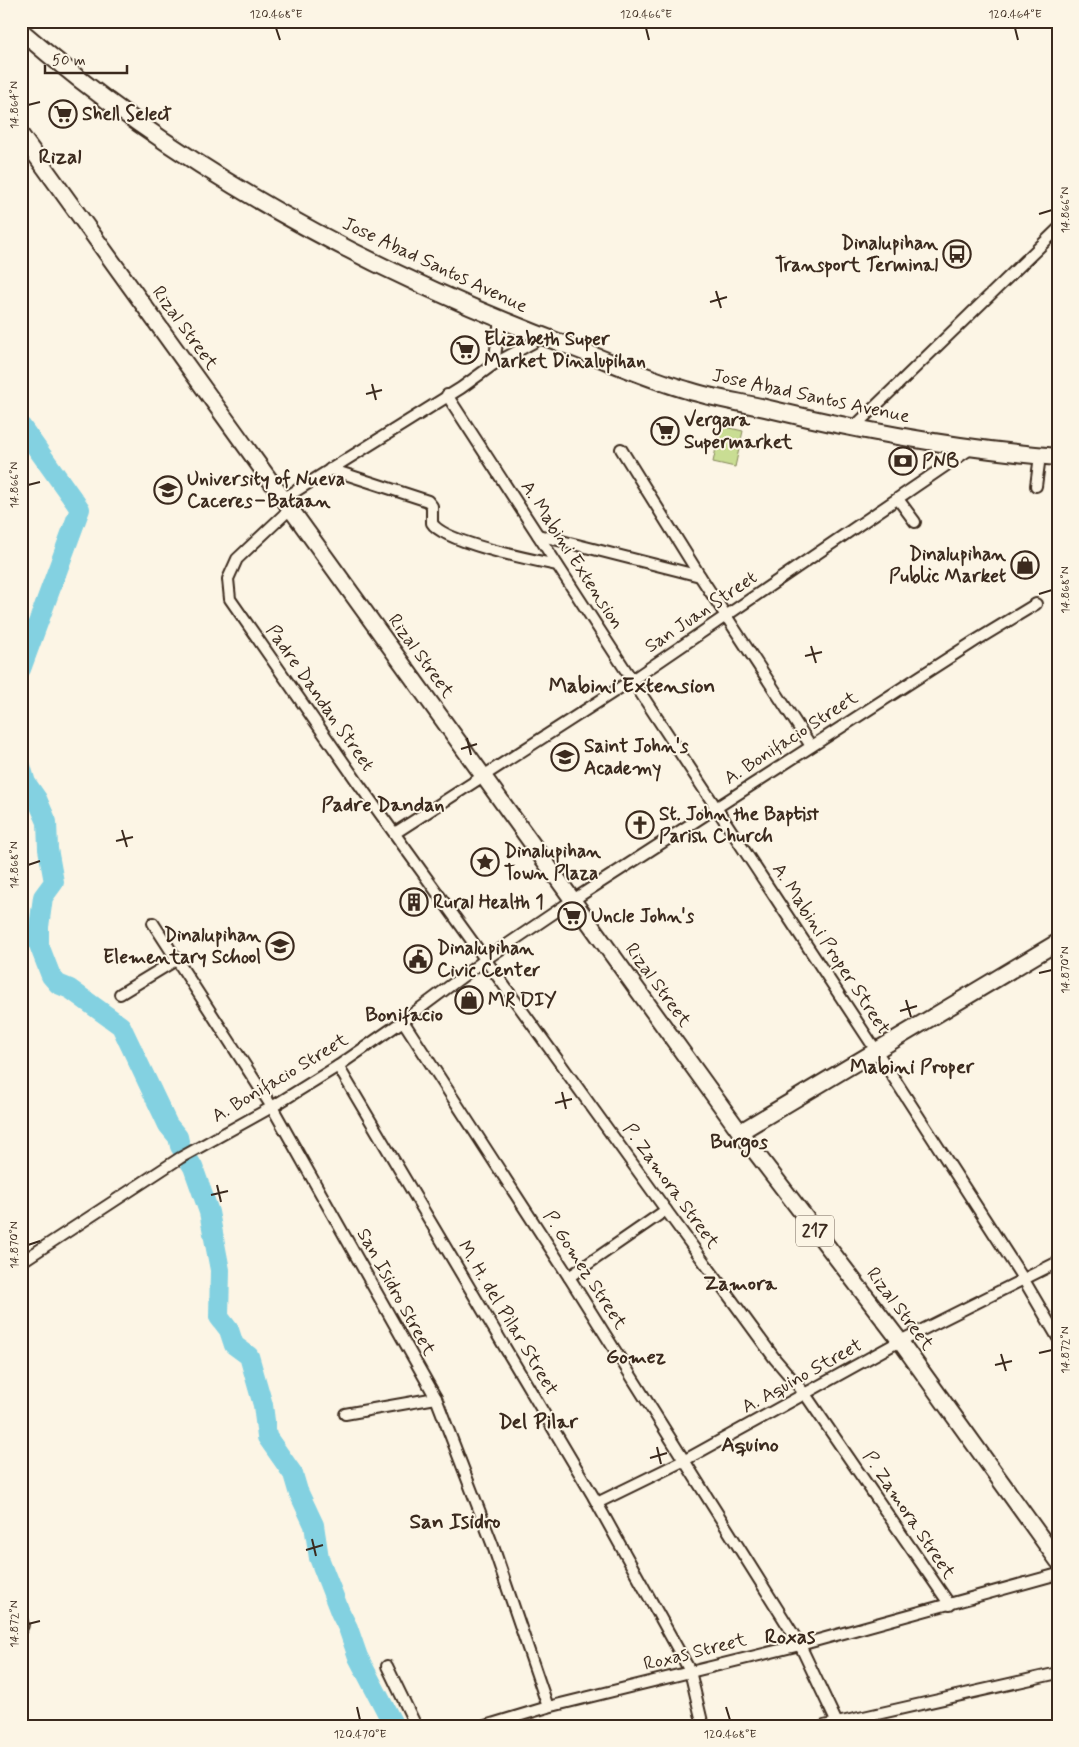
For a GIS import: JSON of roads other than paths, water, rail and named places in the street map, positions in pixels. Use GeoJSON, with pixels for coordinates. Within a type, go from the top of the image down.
{"type":"FeatureCollection","features":[{"type":"Feature","properties":{"kind":"highway","name":"Jose Abad Santos Avenue"},"geometry":{"type":"LineString","coordinates":[[21,31],[72,75],[196,162],[386,268],[500,320],[686,390],[854,427],[973,447],[1058,457]]}},
{"type":"Feature","properties":{"kind":"main road","name":"Rizal Street"},"geometry":{"type":"LineString","coordinates":[[21,135],[740,1132],[900,1341],[1058,1561]]}},
{"type":"Feature","properties":{"kind":"main road"},"geometry":{"type":"LineString","coordinates":[[740,1132],[877,1052],[1058,942]]}},
{"type":"Feature","properties":{"kind":"street"},"geometry":{"type":"LineString","coordinates":[[854,427],[1058,229]]}},
{"type":"Feature","properties":{"kind":"street"},"geometry":{"type":"LineString","coordinates":[[494,364],[500,320]]}},
{"type":"Feature","properties":{"kind":"street","name":"Padre Dandan Street"},"geometry":{"type":"LineString","coordinates":[[486,959],[358,783],[230,599],[228,579],[237,559],[287,504],[330,469],[494,364],[543,337]]}},
{"type":"Feature","properties":{"kind":"street","name":"A. Mabini Extension"},"geometry":{"type":"LineString","coordinates":[[447,395],[632,680],[718,808]]}},
{"type":"Feature","properties":{"kind":"street","name":"San Juan Street"},"geometry":{"type":"LineString","coordinates":[[395,833],[632,680],[973,447]]}},
{"type":"Feature","properties":{"kind":"street"},"geometry":{"type":"LineString","coordinates":[[620,449],[811,746]]}},
{"type":"Feature","properties":{"kind":"street"},"geometry":{"type":"LineString","coordinates":[[1036,486],[1040,456]]}},
{"type":"Feature","properties":{"kind":"street"},"geometry":{"type":"LineString","coordinates":[[330,469],[428,501],[432,506],[432,523],[441,531],[483,547],[557,565]]}},
{"type":"Feature","properties":{"kind":"street"},"geometry":{"type":"LineString","coordinates":[[898,499],[915,522]]}},
{"type":"Feature","properties":{"kind":"street"},"geometry":{"type":"LineString","coordinates":[[538,534],[700,576]]}},
{"type":"Feature","properties":{"kind":"street","name":"A. Bonifacio Street"},"geometry":{"type":"LineString","coordinates":[[21,1262],[180,1158],[272,1107],[338,1066],[403,1021],[486,959],[572,900],[718,808],[975,641],[1036,604]]}},
{"type":"Feature","properties":{"kind":"street","name":"A. Mabini Proper Street"},"geometry":{"type":"LineString","coordinates":[[718,808],[1024,1280],[1058,1338]]}},
{"type":"Feature","properties":{"kind":"street","name":"San Isidro Street"},"geometry":{"type":"LineString","coordinates":[[153,922],[272,1107],[436,1398],[493,1546],[548,1707]]}},
{"type":"Feature","properties":{"kind":"street","name":"P. Zamora Street"},"geometry":{"type":"LineString","coordinates":[[486,959],[775,1359],[805,1394],[950,1605]]}},
{"type":"Feature","properties":{"kind":"street"},"geometry":{"type":"LineString","coordinates":[[120,994],[176,960]]}},
{"type":"Feature","properties":{"kind":"street","name":"P. Gomez Street"},"geometry":{"type":"LineString","coordinates":[[403,1021],[569,1277],[800,1645],[837,1723]]}},
{"type":"Feature","properties":{"kind":"street","name":"M. H. del Pilar Street"},"geometry":{"type":"LineString","coordinates":[[338,1066],[597,1503],[690,1671],[704,1726]]}},
{"type":"Feature","properties":{"kind":"street"},"geometry":{"type":"LineString","coordinates":[[569,1277],[666,1210]]}},
{"type":"Feature","properties":{"kind":"street","name":"A. Aquino Street"},"geometry":{"type":"LineString","coordinates":[[597,1503],[685,1460],[900,1341],[1058,1262]]}},
{"type":"Feature","properties":{"kind":"street"},"geometry":{"type":"LineString","coordinates":[[345,1414],[436,1398]]}},
{"type":"Feature","properties":{"kind":"street","name":"Roxas Street"},"geometry":{"type":"LineString","coordinates":[[485,1726],[548,1707],[800,1645],[1058,1574]]}},
{"type":"Feature","properties":{"kind":"street"},"geometry":{"type":"LineString","coordinates":[[21,1619],[21,1630]]}},
{"type":"Feature","properties":{"kind":"street"},"geometry":{"type":"LineString","coordinates":[[387,1666],[416,1726]]}},
{"type":"Feature","properties":{"kind":"street"},"geometry":{"type":"LineString","coordinates":[[824,1726],[1058,1673]]}},
{"type":"Feature","properties":{"kind":"waterway"},"geometry":{"type":"LineString","coordinates":[[21,426],[80,509],[21,669]]}},
{"type":"Feature","properties":{"kind":"waterway"},"geometry":{"type":"LineString","coordinates":[[21,766],[26,783],[37,799],[47,822],[48,849],[54,882],[43,897],[39,945],[51,976],[58,984],[70,989],[121,1026],[168,1125],[178,1137],[180,1146],[193,1167],[209,1212],[220,1270],[219,1317],[229,1330],[234,1345],[249,1356],[263,1405],[267,1437],[293,1474],[298,1491],[314,1525],[319,1558],[358,1657],[394,1726]]}},
{"type":"Feature","properties":{"kind":"place","name":"Shell Select"},"geometry":{"type":"Point","coordinates":[63,114]}},
{"type":"Feature","properties":{"kind":"place","name":"Dinalupihan Transport Terminal"},"geometry":{"type":"Point","coordinates":[957,254]}},
{"type":"Feature","properties":{"kind":"place","name":"Elizabeth Super Market Dinalupihan"},"geometry":{"type":"Point","coordinates":[465,350]}},
{"type":"Feature","properties":{"kind":"place","name":"Vergara Supermarket"},"geometry":{"type":"Point","coordinates":[665,431]}},
{"type":"Feature","properties":{"kind":"place","name":"PNB"},"geometry":{"type":"Point","coordinates":[903,461]}},
{"type":"Feature","properties":{"kind":"place","name":"University of Nueva Caceres–Bataan"},"geometry":{"type":"Point","coordinates":[168,490]}},
{"type":"Feature","properties":{"kind":"place","name":"Dinalupihan Public Market"},"geometry":{"type":"Point","coordinates":[1025,565]}},
{"type":"Feature","properties":{"kind":"place","name":"Saint John's Academy"},"geometry":{"type":"Point","coordinates":[565,757]}},
{"type":"Feature","properties":{"kind":"place","name":"St. John the Baptist Parish Church"},"geometry":{"type":"Point","coordinates":[640,825]}},
{"type":"Feature","properties":{"kind":"place","name":"Dinalupihan Town Plaza"},"geometry":{"type":"Point","coordinates":[485,862]}},
{"type":"Feature","properties":{"kind":"place","name":"Rural Health 1"},"geometry":{"type":"Point","coordinates":[414,902]}},
{"type":"Feature","properties":{"kind":"place","name":"Uncle John's"},"geometry":{"type":"Point","coordinates":[572,916]}},
{"type":"Feature","properties":{"kind":"place","name":"Dinalupihan Elementary School"},"geometry":{"type":"Point","coordinates":[280,946]}},
{"type":"Feature","properties":{"kind":"place","name":"Dinalupihan Civic Center"},"geometry":{"type":"Point","coordinates":[418,959]}},
{"type":"Feature","properties":{"kind":"place","name":"MR DIY"},"geometry":{"type":"Point","coordinates":[469,1000]}},
{"type":"Feature","properties":{"kind":"district","name":"Rizal"},"geometry":{"type":"Point","coordinates":[60,157]}},
{"type":"Feature","properties":{"kind":"district","name":"Mabini Extension"},"geometry":{"type":"Point","coordinates":[632,686]}},
{"type":"Feature","properties":{"kind":"district","name":"Padre Dandan"},"geometry":{"type":"Point","coordinates":[383,805]}},
{"type":"Feature","properties":{"kind":"district","name":"Bonifacio"},"geometry":{"type":"Point","coordinates":[404,1015]}},
{"type":"Feature","properties":{"kind":"district","name":"Mabini Proper"},"geometry":{"type":"Point","coordinates":[912,1067]}},
{"type":"Feature","properties":{"kind":"district","name":"Burgos"},"geometry":{"type":"Point","coordinates":[739,1142]}},
{"type":"Feature","properties":{"kind":"district","name":"Zamora"},"geometry":{"type":"Point","coordinates":[740,1284]}},
{"type":"Feature","properties":{"kind":"district","name":"Gomez"},"geometry":{"type":"Point","coordinates":[636,1357]}},
{"type":"Feature","properties":{"kind":"district","name":"Del Pilar"},"geometry":{"type":"Point","coordinates":[538,1422]}},
{"type":"Feature","properties":{"kind":"district","name":"Aquino"},"geometry":{"type":"Point","coordinates":[750,1445]}},
{"type":"Feature","properties":{"kind":"district","name":"San Isidro"},"geometry":{"type":"Point","coordinates":[455,1522]}},
{"type":"Feature","properties":{"kind":"district","name":"Roxas"},"geometry":{"type":"Point","coordinates":[790,1637]}}]}
